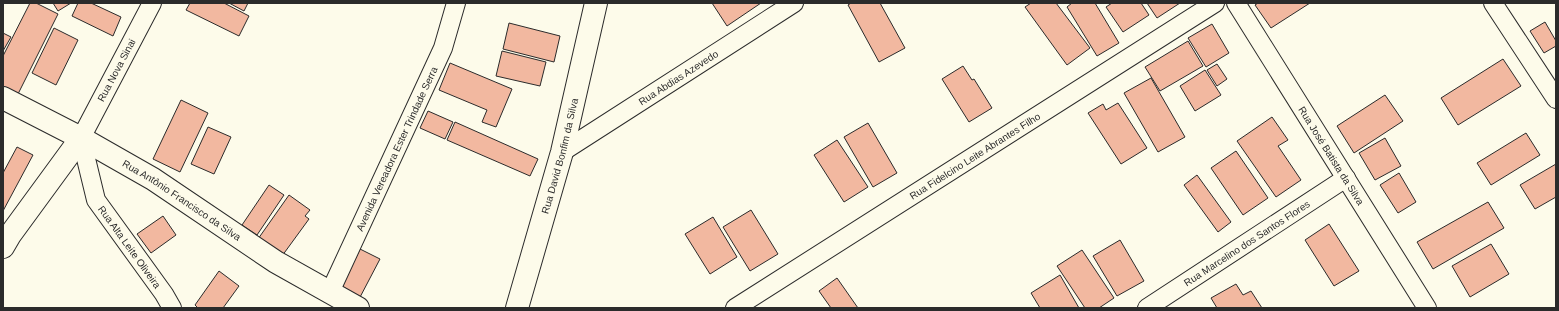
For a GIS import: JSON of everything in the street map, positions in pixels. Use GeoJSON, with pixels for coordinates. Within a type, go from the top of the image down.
{"type":"FeatureCollection","features":[{"type":"Feature","properties":{"kind":"street","name":"Rua Nova Sinai"},"geometry":{"type":"LineString","coordinates":[[81,138],[152,3]]}},
{"type":"Feature","properties":{"kind":"street","name":"Avenida Vereadora Ester Trindade Serra"},"geometry":{"type":"LineString","coordinates":[[330,292],[443,48],[456,3]]}},
{"type":"Feature","properties":{"kind":"street","name":"Rua David Bonfim da Silva"},"geometry":{"type":"LineString","coordinates":[[517,308],[562,152],[596,3]]}},
{"type":"Feature","properties":{"kind":"street","name":"Rua Abdias Azevedo"},"geometry":{"type":"LineString","coordinates":[[562,152],[794,3]]}},
{"type":"Feature","properties":{"kind":"street","name":"Rua Fidelcino Leite Abrantes Filho"},"geometry":{"type":"LineString","coordinates":[[735,308],[1215,3]]}},
{"type":"Feature","properties":{"kind":"street","name":"Rua José Batista da Silva"},"geometry":{"type":"LineString","coordinates":[[1236,3],[1427,308]]}},
{"type":"Feature","properties":{"kind":"street"},"geometry":{"type":"LineString","coordinates":[[1493,3],[1556,99]]}},
{"type":"Feature","properties":{"kind":"street","name":"Rua Antônio Francisco da Silva"},"geometry":{"type":"LineString","coordinates":[[3,98],[81,138],[153,179],[276,262],[358,308]]}},
{"type":"Feature","properties":{"kind":"street"},"geometry":{"type":"LineString","coordinates":[[3,247],[10,235],[81,138]]}},
{"type":"Feature","properties":{"kind":"street","name":"Rua Alta Leite Oliveira"},"geometry":{"type":"LineString","coordinates":[[81,138],[96,200],[164,294],[172,308]]}},
{"type":"Feature","properties":{"kind":"street","name":"Rua Marcelino dos Santos Flores"},"geometry":{"type":"LineString","coordinates":[[1147,308],[1346,178]]}},
{"type":"Feature","properties":{"kind":"building"},"geometry":{"type":"Polygon","coordinates":[[[30,3],[36,3],[58,14],[18,94],[3,86],[3,56],[30,3]]]}},
{"type":"Feature","properties":{"kind":"building"},"geometry":{"type":"Polygon","coordinates":[[[53,3],[71,3],[58,11],[53,3]]]}},
{"type":"Feature","properties":{"kind":"building"},"geometry":{"type":"Polygon","coordinates":[[[78,3],[91,3],[121,17],[113,36],[72,16],[78,3]]]}},
{"type":"Feature","properties":{"kind":"building"},"geometry":{"type":"Polygon","coordinates":[[[190,3],[224,3],[249,16],[239,36],[186,10],[190,3]]]}},
{"type":"Feature","properties":{"kind":"building"},"geometry":{"type":"Polygon","coordinates":[[[229,3],[248,3],[244,11],[229,3]]]}},
{"type":"Feature","properties":{"kind":"building"},"geometry":{"type":"Polygon","coordinates":[[[712,3],[761,3],[727,26],[712,3]]]}},
{"type":"Feature","properties":{"kind":"building"},"geometry":{"type":"Polygon","coordinates":[[[851,3],[880,3],[905,48],[879,62],[848,5],[851,3]]]}},
{"type":"Feature","properties":{"kind":"building"},"geometry":{"type":"Polygon","coordinates":[[[1031,3],[1056,3],[1090,48],[1067,65],[1025,7],[1031,3]]]}},
{"type":"Feature","properties":{"kind":"building"},"geometry":{"type":"Polygon","coordinates":[[[1072,3],[1095,3],[1119,43],[1097,56],[1067,7],[1072,3]]]}},
{"type":"Feature","properties":{"kind":"building"},"geometry":{"type":"Polygon","coordinates":[[[1112,3],[1141,3],[1149,15],[1123,32],[1106,7],[1112,3]]]}},
{"type":"Feature","properties":{"kind":"building"},"geometry":{"type":"Polygon","coordinates":[[[1147,3],[1180,3],[1157,18],[1147,3]]]}},
{"type":"Feature","properties":{"kind":"building"},"geometry":{"type":"Polygon","coordinates":[[[1258,3],[1310,3],[1271,28],[1255,5],[1258,3]]]}},
{"type":"Feature","properties":{"kind":"building"},"geometry":{"type":"Polygon","coordinates":[[[1545,22],[1556,41],[1556,46],[1544,53],[1530,31],[1545,22]]]}},
{"type":"Feature","properties":{"kind":"building"},"geometry":{"type":"Polygon","coordinates":[[[509,23],[560,36],[554,62],[503,49],[509,23]]]}},
{"type":"Feature","properties":{"kind":"building"},"geometry":{"type":"Polygon","coordinates":[[[1212,24],[1229,53],[1206,67],[1188,38],[1212,24]]]}},
{"type":"Feature","properties":{"kind":"building"},"geometry":{"type":"Polygon","coordinates":[[[54,28],[78,40],[56,85],[32,73],[54,28]]]}},
{"type":"Feature","properties":{"kind":"building"},"geometry":{"type":"Polygon","coordinates":[[[3,33],[11,37],[3,51],[3,33]]]}},
{"type":"Feature","properties":{"kind":"building"},"geometry":{"type":"Polygon","coordinates":[[[1188,41],[1203,66],[1160,91],[1145,67],[1188,41]]]}},
{"type":"Feature","properties":{"kind":"building"},"geometry":{"type":"Polygon","coordinates":[[[502,51],[546,62],[540,86],[496,76],[502,51]]]}},
{"type":"Feature","properties":{"kind":"building"},"geometry":{"type":"Polygon","coordinates":[[[1503,59],[1521,86],[1458,125],[1441,98],[1503,59]]]}},
{"type":"Feature","properties":{"kind":"building"},"geometry":{"type":"Polygon","coordinates":[[[450,63],[512,89],[496,127],[482,122],[487,110],[439,90],[450,63]]]}},
{"type":"Feature","properties":{"kind":"building"},"geometry":{"type":"Polygon","coordinates":[[[1217,64],[1227,79],[1217,86],[1207,70],[1217,64]]]}},
{"type":"Feature","properties":{"kind":"building"},"geometry":{"type":"Polygon","coordinates":[[[963,66],[972,80],[974,79],[992,108],[969,122],[942,79],[963,66]]]}},
{"type":"Feature","properties":{"kind":"building"},"geometry":{"type":"Polygon","coordinates":[[[1205,70],[1221,95],[1195,111],[1180,86],[1205,70]]]}},
{"type":"Feature","properties":{"kind":"building"},"geometry":{"type":"Polygon","coordinates":[[[1151,78],[1185,137],[1158,152],[1124,93],[1151,78]]]}},
{"type":"Feature","properties":{"kind":"building"},"geometry":{"type":"Polygon","coordinates":[[[1385,95],[1403,121],[1354,153],[1337,126],[1385,95]]]}},
{"type":"Feature","properties":{"kind":"building"},"geometry":{"type":"Polygon","coordinates":[[[181,100],[208,113],[180,172],[153,159],[181,100]]]}},
{"type":"Feature","properties":{"kind":"building"},"geometry":{"type":"Polygon","coordinates":[[[1118,103],[1147,148],[1121,164],[1088,113],[1103,104],[1106,110],[1118,103]]]}},
{"type":"Feature","properties":{"kind":"building"},"geometry":{"type":"Polygon","coordinates":[[[428,111],[453,122],[445,139],[420,128],[428,111]]]}},
{"type":"Feature","properties":{"kind":"building"},"geometry":{"type":"Polygon","coordinates":[[[1272,117],[1288,140],[1278,146],[1301,180],[1276,197],[1237,141],[1272,117]]]}},
{"type":"Feature","properties":{"kind":"building"},"geometry":{"type":"Polygon","coordinates":[[[455,122],[538,159],[530,176],[447,140],[455,122]]]}},
{"type":"Feature","properties":{"kind":"building"},"geometry":{"type":"Polygon","coordinates":[[[868,123],[897,173],[873,187],[844,137],[868,123]]]}},
{"type":"Feature","properties":{"kind":"building"},"geometry":{"type":"Polygon","coordinates":[[[208,127],[231,137],[214,174],[191,164],[208,127]]]}},
{"type":"Feature","properties":{"kind":"building"},"geometry":{"type":"Polygon","coordinates":[[[1526,133],[1540,155],[1491,185],[1477,163],[1526,133]]]}},
{"type":"Feature","properties":{"kind":"building"},"geometry":{"type":"Polygon","coordinates":[[[1385,138],[1401,166],[1375,180],[1359,153],[1385,138]]]}},
{"type":"Feature","properties":{"kind":"building"},"geometry":{"type":"Polygon","coordinates":[[[837,140],[868,187],[844,202],[814,155],[837,140]]]}},
{"type":"Feature","properties":{"kind":"building"},"geometry":{"type":"Polygon","coordinates":[[[17,147],[33,155],[3,211],[3,173],[17,147]]]}},
{"type":"Feature","properties":{"kind":"building"},"geometry":{"type":"Polygon","coordinates":[[[1236,151],[1268,198],[1243,215],[1211,168],[1236,151]]]}},
{"type":"Feature","properties":{"kind":"building"},"geometry":{"type":"Polygon","coordinates":[[[1556,164],[1556,197],[1535,209],[1520,185],[1556,164]]]}},
{"type":"Feature","properties":{"kind":"building"},"geometry":{"type":"Polygon","coordinates":[[[1399,173],[1416,202],[1398,213],[1380,185],[1399,173]]]}},
{"type":"Feature","properties":{"kind":"building"},"geometry":{"type":"Polygon","coordinates":[[[1197,175],[1231,222],[1218,232],[1184,185],[1197,175]]]}},
{"type":"Feature","properties":{"kind":"building"},"geometry":{"type":"Polygon","coordinates":[[[269,185],[284,195],[257,235],[242,225],[269,185]]]}},
{"type":"Feature","properties":{"kind":"building"},"geometry":{"type":"Polygon","coordinates":[[[289,195],[310,210],[305,216],[309,219],[282,256],[258,239],[289,195]]]}},
{"type":"Feature","properties":{"kind":"building"},"geometry":{"type":"Polygon","coordinates":[[[1488,202],[1504,228],[1433,269],[1417,242],[1488,202]]]}},
{"type":"Feature","properties":{"kind":"building"},"geometry":{"type":"Polygon","coordinates":[[[751,210],[778,254],[750,271],[723,227],[751,210]]]}},
{"type":"Feature","properties":{"kind":"building"},"geometry":{"type":"Polygon","coordinates":[[[163,216],[176,235],[151,253],[137,234],[163,216]]]}},
{"type":"Feature","properties":{"kind":"building"},"geometry":{"type":"Polygon","coordinates":[[[713,217],[737,257],[710,274],[685,234],[713,217]]]}},
{"type":"Feature","properties":{"kind":"building"},"geometry":{"type":"Polygon","coordinates":[[[1329,224],[1359,271],[1334,286],[1305,240],[1329,224]]]}},
{"type":"Feature","properties":{"kind":"building"},"geometry":{"type":"Polygon","coordinates":[[[1120,240],[1144,281],[1117,296],[1093,256],[1120,240]]]}},
{"type":"Feature","properties":{"kind":"building"},"geometry":{"type":"Polygon","coordinates":[[[1491,244],[1509,274],[1470,297],[1452,266],[1491,244]]]}},
{"type":"Feature","properties":{"kind":"building"},"geometry":{"type":"Polygon","coordinates":[[[360,249],[380,259],[358,301],[339,292],[360,249]]]}},
{"type":"Feature","properties":{"kind":"building"},"geometry":{"type":"Polygon","coordinates":[[[1082,250],[1114,298],[1099,308],[1085,308],[1057,266],[1082,250]]]}},
{"type":"Feature","properties":{"kind":"building"},"geometry":{"type":"Polygon","coordinates":[[[219,271],[239,286],[223,308],[198,308],[195,305],[219,271]]]}},
{"type":"Feature","properties":{"kind":"building"},"geometry":{"type":"Polygon","coordinates":[[[1060,275],[1079,308],[1040,308],[1031,293],[1060,275]]]}},
{"type":"Feature","properties":{"kind":"building"},"geometry":{"type":"Polygon","coordinates":[[[837,278],[858,308],[831,308],[819,291],[837,278]]]}},
{"type":"Feature","properties":{"kind":"building"},"geometry":{"type":"Polygon","coordinates":[[[1236,284],[1243,295],[1251,291],[1262,308],[1217,308],[1211,298],[1236,284]]]}}]}
